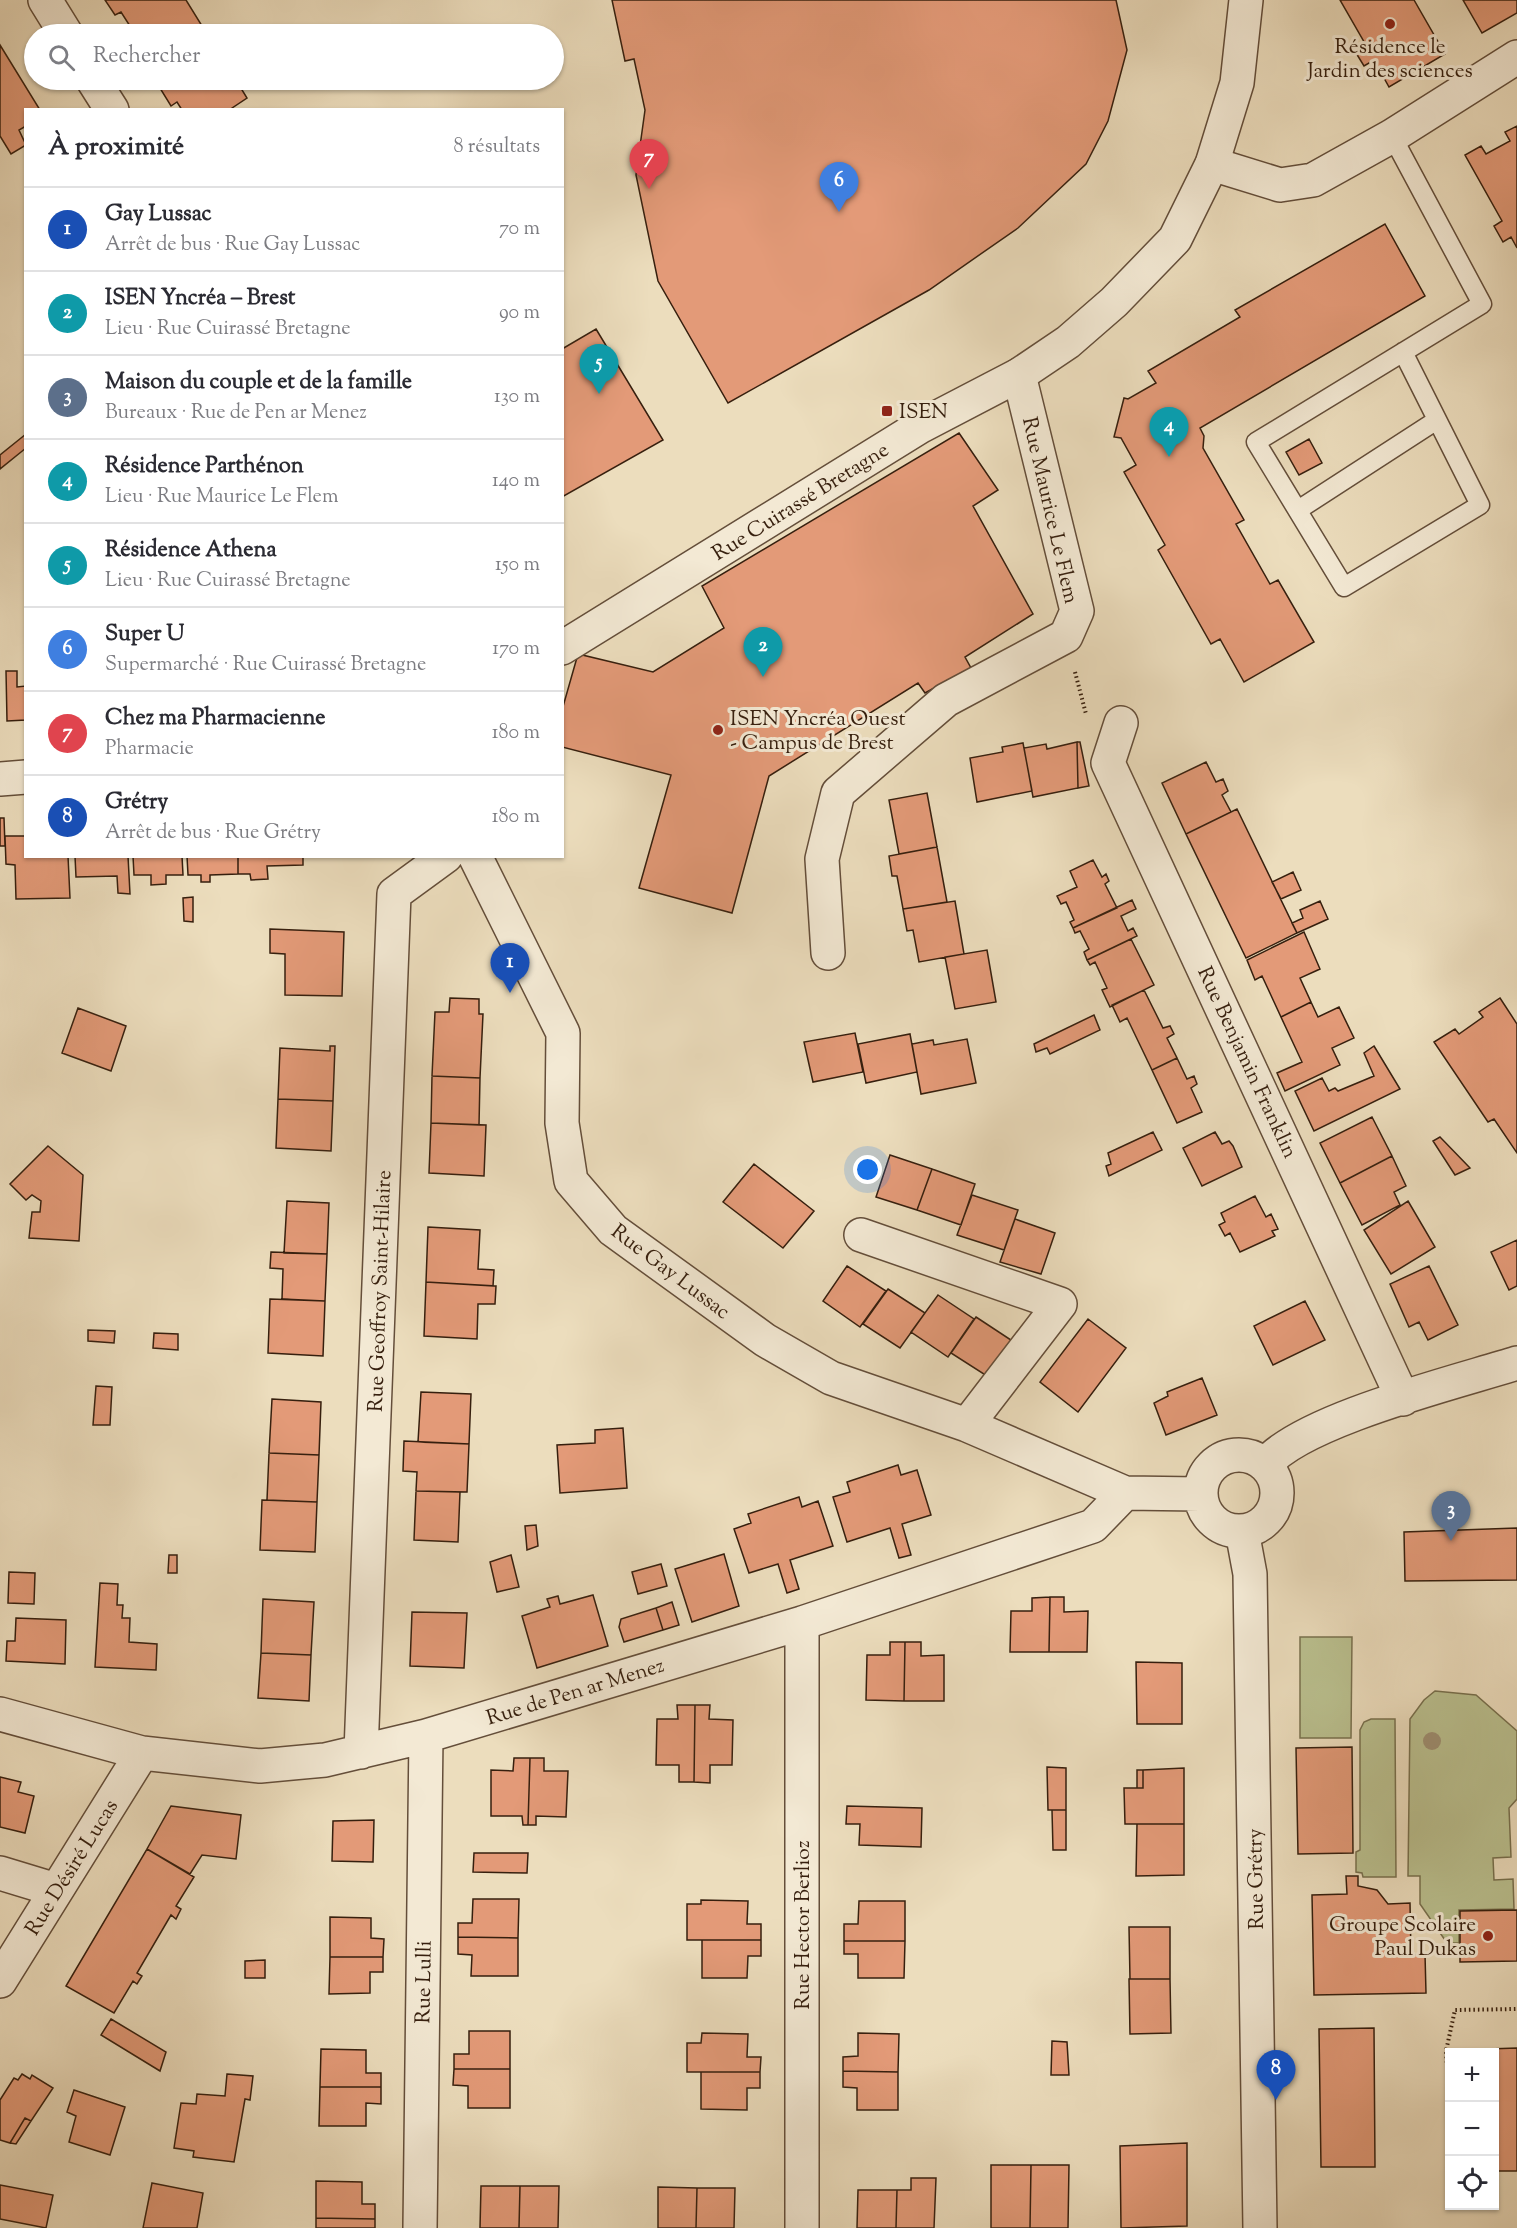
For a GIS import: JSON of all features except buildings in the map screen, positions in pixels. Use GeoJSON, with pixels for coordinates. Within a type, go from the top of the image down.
{"type":"FeatureCollection","features":[{"type":"Feature","properties":{"kind":"street"},"geometry":{"type":"LineString","coordinates":[[45,0],[60,24]]}},
{"type":"Feature","properties":{"kind":"street","name":"Rue Cuirassé Bretagne"},"geometry":{"type":"LineString","coordinates":[[564,647],[921,426],[1019,375],[1068,342],[1106,309],[1175,239],[1212,164],[1237,83],[1246,0]]}},
{"type":"Feature","properties":{"kind":"street"},"geometry":{"type":"LineString","coordinates":[[1212,164],[1280,185],[1313,180],[1392,136],[1517,57]]}},
{"type":"Feature","properties":{"kind":"street"},"geometry":{"type":"LineString","coordinates":[[99,90],[111,108]]}},
{"type":"Feature","properties":{"kind":"street","name":"Rue Maurice Le Flem"},"geometry":{"type":"LineString","coordinates":[[828,953],[822,858],[838,793],[946,700],[1066,636],[1077,611],[1019,375]]}},
{"type":"Feature","properties":{"kind":"street"},"geometry":{"type":"LineString","coordinates":[[1108,763],[1121,723]]}},
{"type":"Feature","properties":{"kind":"street","name":"Rue Benjamin Franklin"},"geometry":{"type":"LineString","coordinates":[[1108,763],[1403,1399]]}},
{"type":"Feature","properties":{"kind":"street"},"geometry":{"type":"LineString","coordinates":[[0,779],[24,777]]}},
{"type":"Feature","properties":{"kind":"street","name":"Rue Geoffroy Saint-Hilaire"},"geometry":{"type":"LineString","coordinates":[[361,1752],[394,894],[443,858]]}},
{"type":"Feature","properties":{"kind":"street","name":"Rue Gay Lussac"},"geometry":{"type":"LineString","coordinates":[[476,858],[562,1033],[562,1123],[571,1181],[613,1230],[765,1340],[831,1378],[967,1425],[1125,1493],[1200,1494]]}},
{"type":"Feature","properties":{"kind":"street"},"geometry":{"type":"LineString","coordinates":[[861,1235],[1060,1304],[967,1425]]}},
{"type":"Feature","properties":{"kind":"street"},"geometry":{"type":"LineString","coordinates":[[1265,1465],[1276,1451],[1334,1422],[1517,1363]]}},
{"type":"Feature","properties":{"kind":"street"},"geometry":{"type":"LineString","coordinates":[[1226,1456],[1253,1457],[1265,1465],[1277,1486],[1277,1499],[1265,1521],[1254,1528],[1242,1531],[1218,1526],[1202,1506],[1200,1494],[1205,1473],[1214,1463],[1226,1456]]}},
{"type":"Feature","properties":{"kind":"street","name":"Rue de Pen ar Menez"},"geometry":{"type":"LineString","coordinates":[[0,1714],[142,1753],[260,1766],[325,1760],[426,1736],[802,1623],[1093,1526],[1125,1493]]}},
{"type":"Feature","properties":{"kind":"street","name":"Rue Grétry"},"geometry":{"type":"LineString","coordinates":[[1242,1531],[1251,1586],[1260,2228]]}},
{"type":"Feature","properties":{"kind":"street","name":"Rue Hector Berlioz"},"geometry":{"type":"LineString","coordinates":[[802,1623],[802,2228]]}},
{"type":"Feature","properties":{"kind":"street","name":"Rue Lulli"},"geometry":{"type":"LineString","coordinates":[[420,2228],[426,1736]]}},
{"type":"Feature","properties":{"kind":"street","name":"Rue Désiré Lucas"},"geometry":{"type":"LineString","coordinates":[[0,1982],[142,1753]]}},
{"type":"Feature","properties":{"kind":"street"},"geometry":{"type":"LineString","coordinates":[[0,1873],[56,1890]]}},
{"type":"Feature","properties":{"kind":"lane"},"geometry":{"type":"LineString","coordinates":[[1392,136],[1482,304],[1403,352],[1256,442],[1344,587],[1480,505],[1403,352]]}},
{"type":"Feature","properties":{"kind":"lane"},"geometry":{"type":"LineString","coordinates":[[1298,510],[1437,420]]}},
{"type":"Feature","properties":{"kind":"path"},"geometry":{"type":"LineString","coordinates":[[1066,636],[1083,708],[1108,763]]}},
{"type":"Feature","properties":{"kind":"path"},"geometry":{"type":"LineString","coordinates":[[1449,2102],[1446,2051],[1455,2010],[1517,2009]]}},
{"type":"Feature","properties":{"kind":"green space"},"geometry":{"type":"Polygon","coordinates":[[[1300,1637],[1352,1637],[1351,1738],[1300,1738],[1300,1637]]]}},
{"type":"Feature","properties":{"kind":"green space"},"geometry":{"type":"Polygon","coordinates":[[[1435,1691],[1476,1695],[1517,1731],[1517,1799],[1509,1808],[1511,1857],[1493,1858],[1494,1880],[1513,1879],[1514,1909],[1459,1910],[1459,1943],[1447,1943],[1420,1904],[1420,1876],[1408,1876],[1410,1719],[1424,1700],[1435,1691]]]}},
{"type":"Feature","properties":{"kind":"green space"},"geometry":{"type":"Polygon","coordinates":[[[1371,1719],[1395,1719],[1396,1877],[1363,1877],[1362,1873],[1356,1872],[1356,1852],[1360,1850],[1360,1730],[1364,1722],[1371,1719]]]}},
{"type":"Feature","properties":{"kind":"place","name":"Résidence le Jardin des sciences"},"geometry":{"type":"Point","coordinates":[1390,24]}},
{"type":"Feature","properties":{"kind":"place","name":"Chez ma Pharmacienne"},"geometry":{"type":"Point","coordinates":[649,189]}},
{"type":"Feature","properties":{"kind":"place","name":"Super U"},"geometry":{"type":"Point","coordinates":[839,212]}},
{"type":"Feature","properties":{"kind":"place","name":"Résidence Athena"},"geometry":{"type":"Point","coordinates":[599,394]}},
{"type":"Feature","properties":{"kind":"place","name":"ISEN"},"geometry":{"type":"Point","coordinates":[887,411]}},
{"type":"Feature","properties":{"kind":"place","name":"Résidence Parthénon"},"geometry":{"type":"Point","coordinates":[1169,457]}},
{"type":"Feature","properties":{"kind":"place","name":"ISEN Yncréa – Brest"},"geometry":{"type":"Point","coordinates":[763,677]}},
{"type":"Feature","properties":{"kind":"place","name":"ISEN Yncréa Ouest - Campus de Brest"},"geometry":{"type":"Point","coordinates":[718,730]}},
{"type":"Feature","properties":{"kind":"place","name":"Gay Lussac"},"geometry":{"type":"Point","coordinates":[510,993]}},
{"type":"Feature","properties":{"kind":"place","name":"Maison du couple et de la famille"},"geometry":{"type":"Point","coordinates":[1451,1541]}},
{"type":"Feature","properties":{"kind":"place","name":"Groupe Scolaire Paul Dukas"},"geometry":{"type":"Point","coordinates":[1488,1936]}},
{"type":"Feature","properties":{"kind":"place","name":"Grétry"},"geometry":{"type":"Point","coordinates":[1276,2100]}}]}
